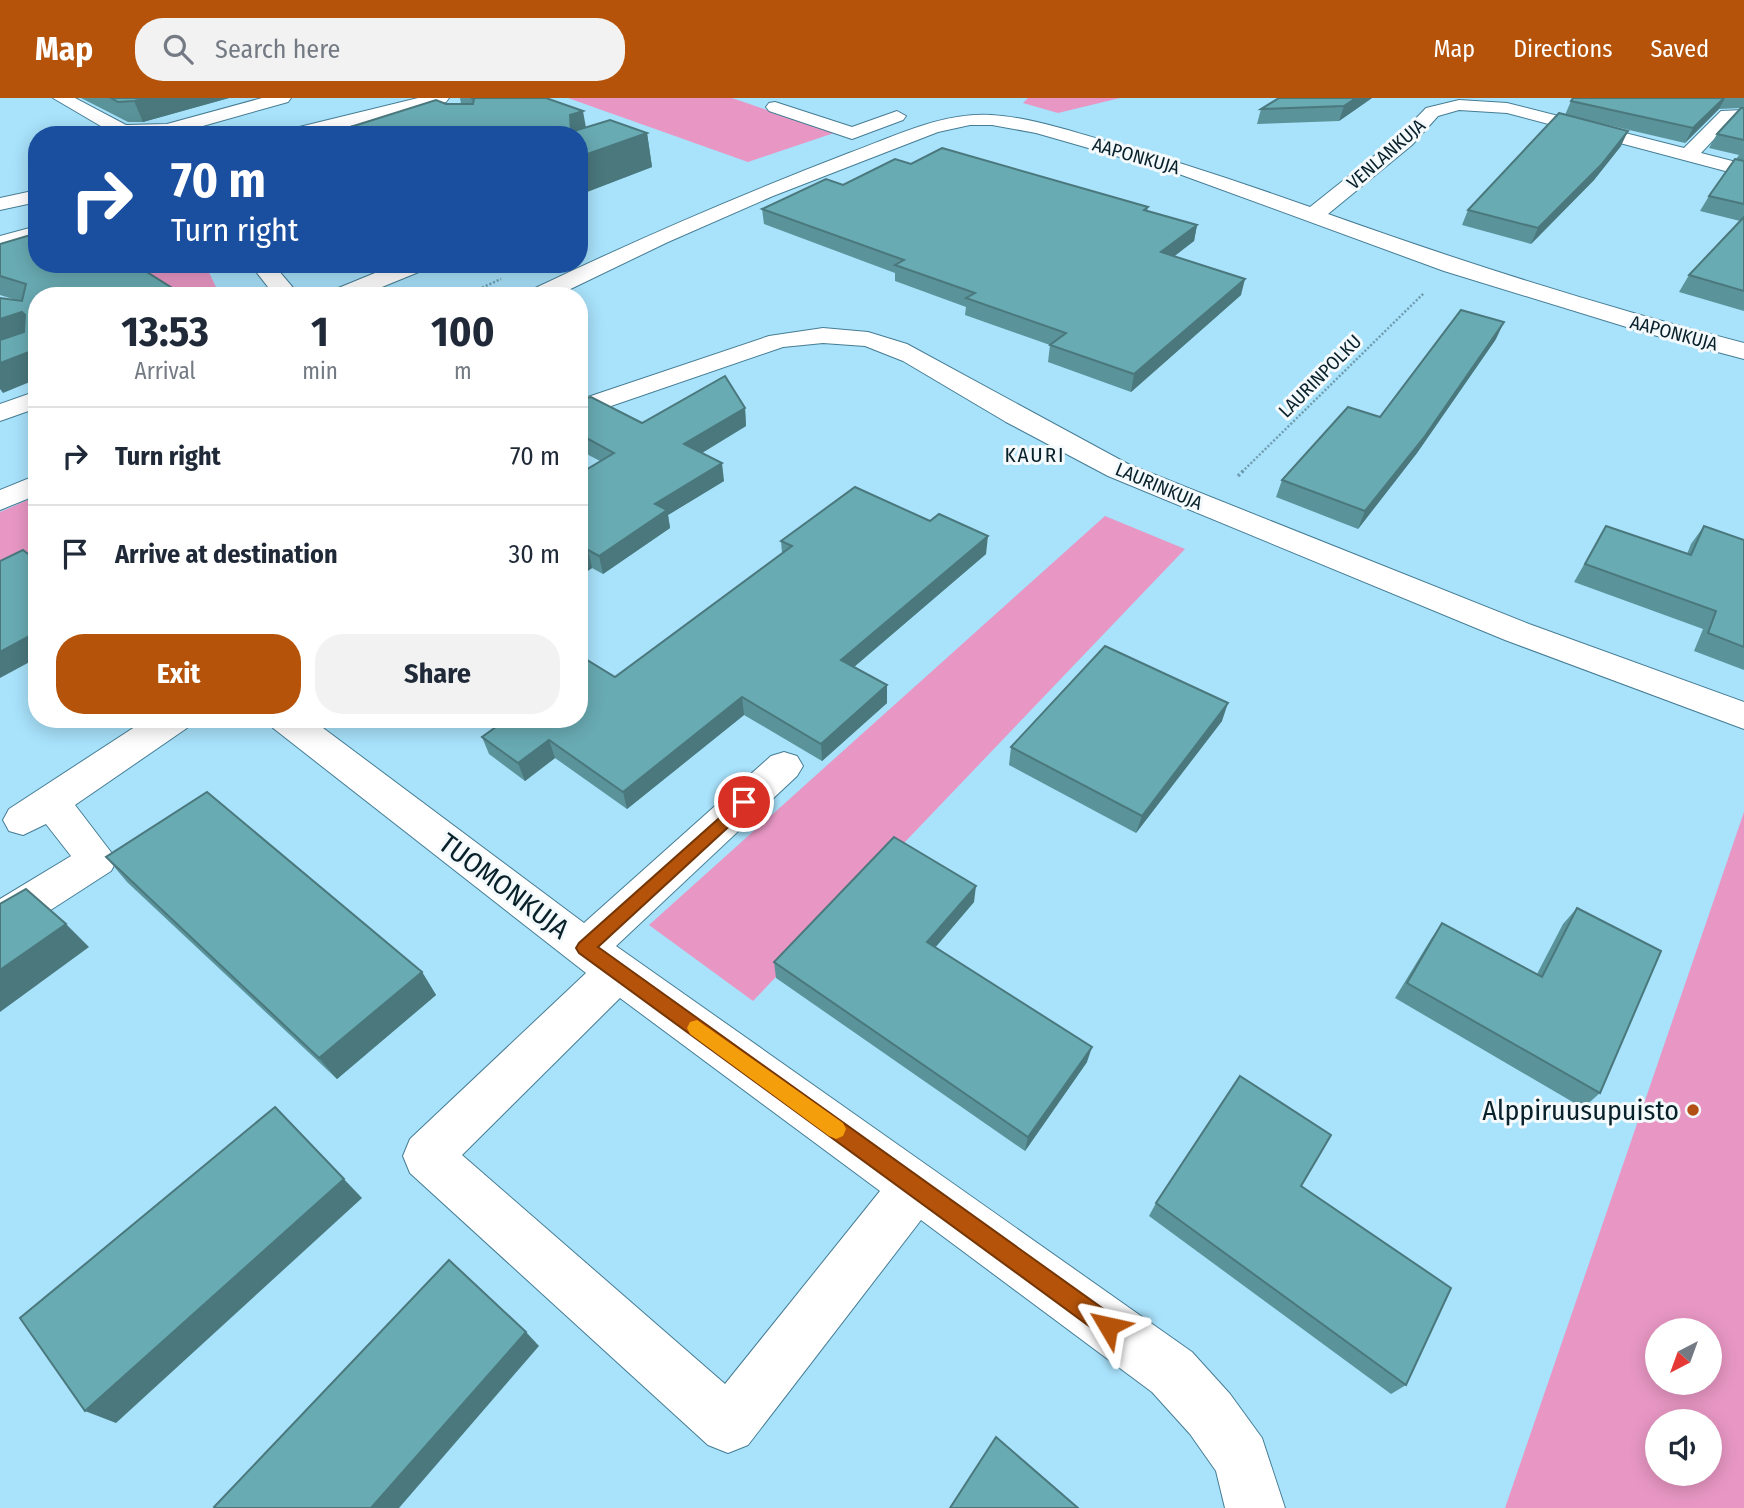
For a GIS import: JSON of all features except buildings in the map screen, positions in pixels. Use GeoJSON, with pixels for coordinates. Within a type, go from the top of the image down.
{"type":"FeatureCollection","features":[{"type":"Feature","properties":{"kind":"street"},"geometry":{"type":"LineString","coordinates":[[62,98],[114,126]]}},
{"type":"Feature","properties":{"kind":"street"},"geometry":{"type":"LineString","coordinates":[[192,126],[282,98]]}},
{"type":"Feature","properties":{"kind":"street"},"geometry":{"type":"LineString","coordinates":[[326,126],[440,98]]}},
{"type":"Feature","properties":{"kind":"street"},"geometry":{"type":"LineString","coordinates":[[950,105],[973,105],[970,120]]}},
{"type":"Feature","properties":{"kind":"street","name":"VENLANKUJA"},"geometry":{"type":"LineString","coordinates":[[1312,216],[1405,141],[1432,112],[1459,105],[1507,108],[1686,157],[1744,170]]}},
{"type":"Feature","properties":{"kind":"street"},"geometry":{"type":"LineString","coordinates":[[775,107],[852,133],[914,110]]}},
{"type":"Feature","properties":{"kind":"street"},"geometry":{"type":"LineString","coordinates":[[1686,157],[1727,115],[1744,115]]}},
{"type":"Feature","properties":{"kind":"street","name":"AAPONKUJA"},"geometry":{"type":"LineString","coordinates":[[588,272],[714,213],[933,128],[970,120],[1013,122],[1144,157],[1230,185],[1452,266],[1655,328],[1744,351]]}},
{"type":"Feature","properties":{"kind":"street"},"geometry":{"type":"LineString","coordinates":[[0,204],[28,198]]}},
{"type":"Feature","properties":{"kind":"street"},"geometry":{"type":"LineString","coordinates":[[0,243],[28,235]]}},
{"type":"Feature","properties":{"kind":"street"},"geometry":{"type":"LineString","coordinates":[[269,273],[280,287]]}},
{"type":"Feature","properties":{"kind":"street"},"geometry":{"type":"LineString","coordinates":[[361,287],[396,273]]}},
{"type":"Feature","properties":{"kind":"street","name":"AAPONKUJA"},"geometry":{"type":"LineString","coordinates":[[556,287],[586,273]]}},
{"type":"Feature","properties":{"kind":"street","name":"LAURINKUJA"},"geometry":{"type":"LineString","coordinates":[[588,406],[778,341],[807,335],[837,334],[869,339],[931,367],[1062,443],[1207,506],[1517,632],[1744,716]]}},
{"type":"Feature","properties":{"kind":"street"},"geometry":{"type":"LineString","coordinates":[[0,413],[28,402]]}},
{"type":"Feature","properties":{"kind":"street"},"geometry":{"type":"LineString","coordinates":[[0,500],[28,488]]}},
{"type":"Feature","properties":{"kind":"street"},"geometry":{"type":"LineString","coordinates":[[0,922],[97,860],[36,811],[160,728]]}},
{"type":"Feature","properties":{"kind":"street","name":"TUOMONKUJA"},"geometry":{"type":"LineString","coordinates":[[298,728],[601,960],[1172,1372],[1210,1414],[1242,1458],[1255,1508]]}},
{"type":"Feature","properties":{"kind":"street"},"geometry":{"type":"LineString","coordinates":[[784,766],[601,960],[427,1156],[728,1425],[915,1187]]}},
{"type":"Feature","properties":{"kind":"path","name":"LAURINPOLKU"},"geometry":{"type":"LineString","coordinates":[[1207,506],[1452,266]]}},
{"type":"Feature","properties":{"kind":"shaded area"},"geometry":{"type":"Polygon","coordinates":[[[568,98],[732,98],[834,133],[748,162],[568,98]]]}},
{"type":"Feature","properties":{"kind":"shaded area"},"geometry":{"type":"Polygon","coordinates":[[[1028,98],[1120,98],[1058,113],[1023,103],[1028,98]]]}},
{"type":"Feature","properties":{"kind":"shaded area"},"geometry":{"type":"Polygon","coordinates":[[[140,273],[209,273],[216,287],[164,287],[140,273]]]}},
{"type":"Feature","properties":{"kind":"shaded area"},"geometry":{"type":"Polygon","coordinates":[[[28,500],[28,567],[0,581],[0,512],[28,500]]]}},
{"type":"Feature","properties":{"kind":"shaded area"},"geometry":{"type":"Polygon","coordinates":[[[1105,516],[1185,549],[753,1001],[649,925],[1105,516]]]}},
{"type":"Feature","properties":{"kind":"shaded area","name":"Alppiruusupuisto"},"geometry":{"type":"Polygon","coordinates":[[[1744,812],[1744,1508],[1505,1508],[1744,812]]]}},
{"type":"Feature","properties":{"kind":"slow traffic"},"geometry":{"type":"LineString","coordinates":[[697,1028],[836,1129]]}},
{"type":"Feature","properties":{"kind":"place","name":"Alppiruusupuisto"},"geometry":{"type":"Point","coordinates":[1693,1110]}},
{"type":"Feature","properties":{"kind":"district","name":"KAURI"},"geometry":{"type":"Point","coordinates":[1035,455]}},
{"type":"Feature","properties":{"kind":"route"},"geometry":{"type":"LineString","coordinates":[[744,802],[585,948],[1108,1326]]}}]}
